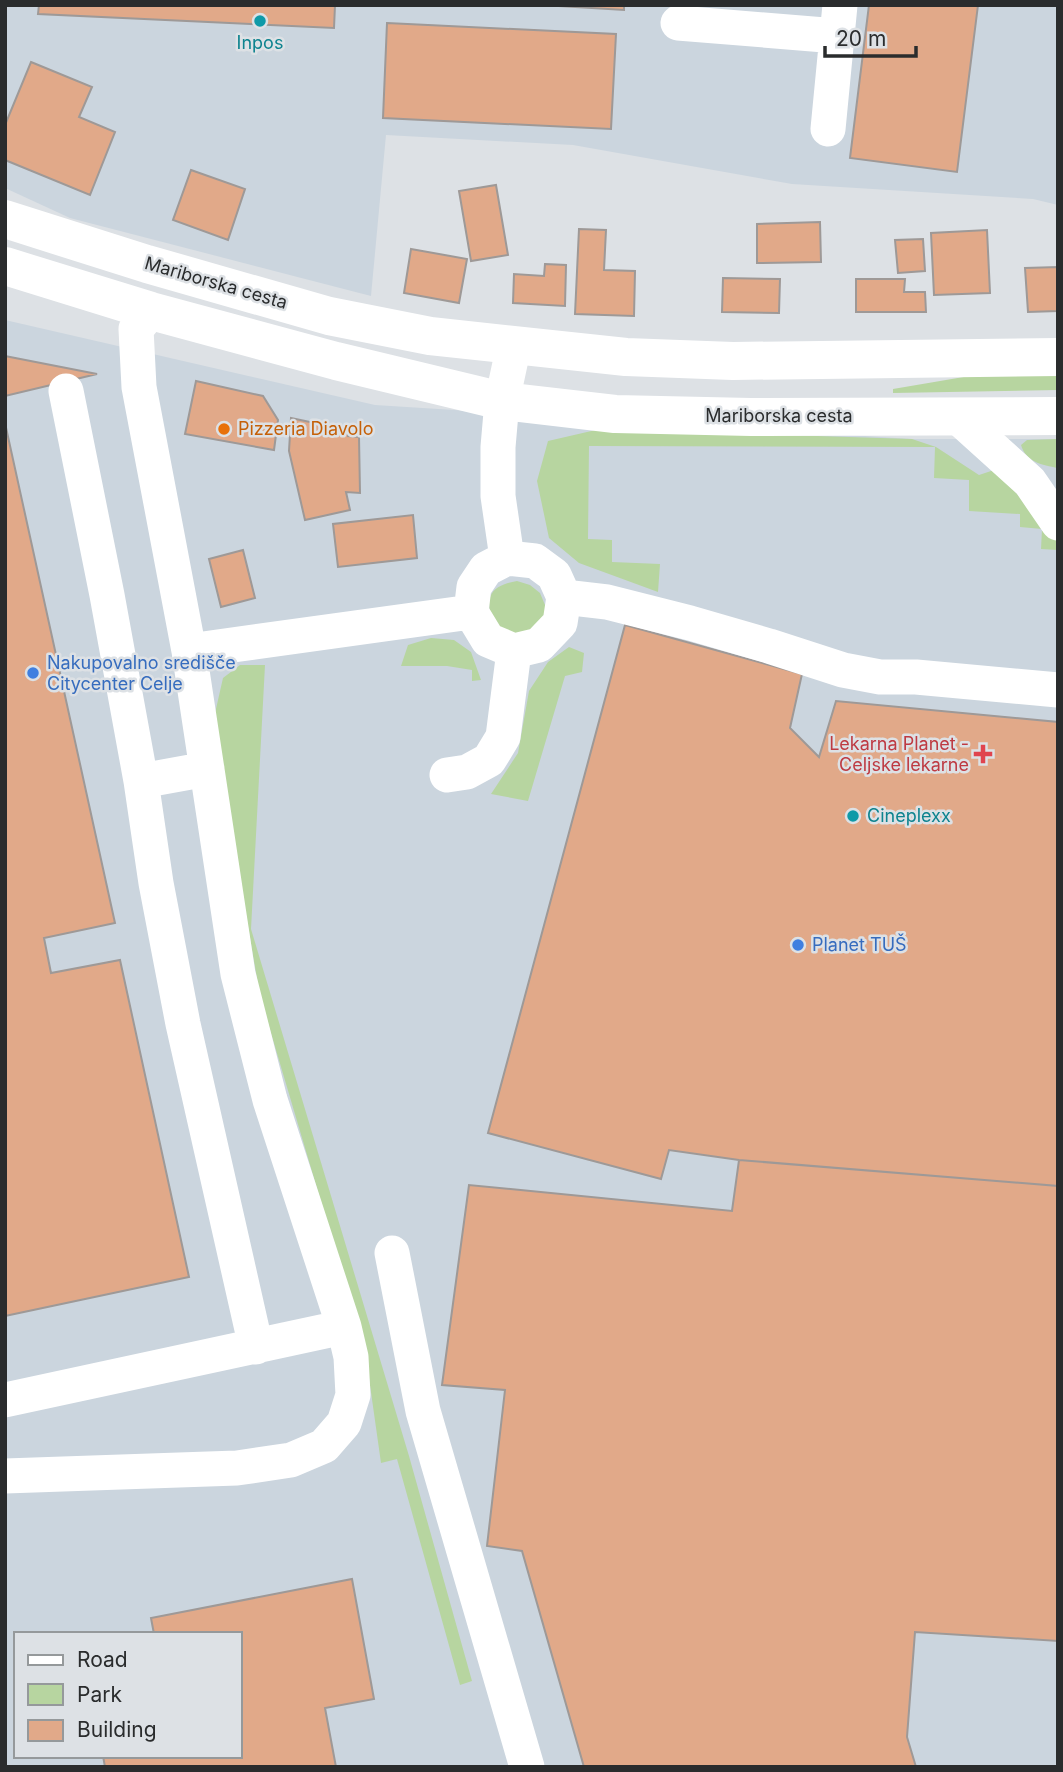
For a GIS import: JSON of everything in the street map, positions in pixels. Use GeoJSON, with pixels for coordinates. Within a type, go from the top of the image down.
{"type":"FeatureCollection","features":[{"type":"Feature","properties":{"kind":"main road","name":"Mariborska cesta"},"geometry":{"type":"LineString","coordinates":[[5,219],[147,264],[329,316],[430,336],[626,356],[733,360],[1058,357]]}},
{"type":"Feature","properties":{"kind":"main road","name":"Mariborska cesta"},"geometry":{"type":"LineString","coordinates":[[5,266],[151,311],[336,361],[502,401],[615,414],[751,417],[1058,416]]}},
{"type":"Feature","properties":{"kind":"street"},"geometry":{"type":"LineString","coordinates":[[678,23],[838,21],[828,129]]}},
{"type":"Feature","properties":{"kind":"street"},"geometry":{"type":"LineString","coordinates":[[5,1476],[237,1468],[291,1460],[324,1446],[344,1423],[353,1395],[351,1357],[345,1327],[270,1100],[238,974],[189,651],[139,387],[136,329],[151,311]]}},
{"type":"Feature","properties":{"kind":"street"},"geometry":{"type":"LineString","coordinates":[[507,558],[498,496],[499,447],[502,401],[514,345]]}},
{"type":"Feature","properties":{"kind":"street"},"geometry":{"type":"LineString","coordinates":[[66,391],[107,595],[183,1024],[256,1347]]}},
{"type":"Feature","properties":{"kind":"street"},"geometry":{"type":"LineString","coordinates":[[958,417],[1044,482],[1058,523]]}},
{"type":"Feature","properties":{"kind":"street"},"geometry":{"type":"LineString","coordinates":[[507,558],[535,561],[554,575],[564,597],[560,624],[539,646],[514,651],[488,640],[471,612],[474,587],[486,569],[507,558]]}},
{"type":"Feature","properties":{"kind":"street"},"geometry":{"type":"LineString","coordinates":[[564,597],[607,602],[690,622],[843,670],[880,677],[916,677],[1058,690]]}},
{"type":"Feature","properties":{"kind":"street"},"geometry":{"type":"LineString","coordinates":[[189,651],[471,612]]}},
{"type":"Feature","properties":{"kind":"street"},"geometry":{"type":"LineString","coordinates":[[447,775],[467,772],[489,760],[503,737],[514,651]]}},
{"type":"Feature","properties":{"kind":"street"},"geometry":{"type":"LineString","coordinates":[[141,781],[206,769]]}},
{"type":"Feature","properties":{"kind":"street"},"geometry":{"type":"LineString","coordinates":[[392,1253],[423,1411],[527,1767]]}},
{"type":"Feature","properties":{"kind":"street"},"geometry":{"type":"LineString","coordinates":[[5,1400],[345,1327]]}},
{"type":"Feature","properties":{"kind":"shaded area"},"geometry":{"type":"Polygon","coordinates":[[[5,5],[1058,5],[1058,205],[1033,199],[792,184],[573,145],[386,135],[371,296],[70,218],[5,188],[5,5]]]}},
{"type":"Feature","properties":{"kind":"shaded area"},"geometry":{"type":"Polygon","coordinates":[[[5,320],[375,405],[912,439],[1058,439],[1058,1767],[5,1767],[5,320]]]}},
{"type":"Feature","properties":{"kind":"green space"},"geometry":{"type":"Polygon","coordinates":[[[993,372],[1058,372],[1058,390],[893,393],[893,389],[993,372]]]}},
{"type":"Feature","properties":{"kind":"green space"},"geometry":{"type":"Polygon","coordinates":[[[600,429],[912,439],[936,447],[979,475],[994,470],[1058,536],[1058,550],[1041,549],[1042,529],[1020,527],[1020,514],[969,511],[969,480],[934,478],[935,447],[589,446],[588,539],[612,540],[612,562],[660,564],[658,592],[579,563],[549,538],[537,481],[548,441],[600,429]]]}},
{"type":"Feature","properties":{"kind":"green space"},"geometry":{"type":"Polygon","coordinates":[[[1058,439],[1058,468],[1031,459],[1021,445],[1027,440],[1058,439]]]}},
{"type":"Feature","properties":{"kind":"green space"},"geometry":{"type":"Polygon","coordinates":[[[517,581],[530,585],[540,593],[545,605],[545,618],[528,638],[493,629],[491,619],[489,603],[493,591],[517,581]]]}},
{"type":"Feature","properties":{"kind":"green space"},"geometry":{"type":"Polygon","coordinates":[[[431,638],[454,640],[471,652],[481,680],[472,681],[472,670],[447,666],[401,666],[408,645],[431,638]]]}},
{"type":"Feature","properties":{"kind":"green space"},"geometry":{"type":"Polygon","coordinates":[[[569,647],[584,653],[582,672],[565,676],[528,801],[491,794],[518,753],[529,691],[548,662],[569,647]]]}},
{"type":"Feature","properties":{"kind":"green space"},"geometry":{"type":"Polygon","coordinates":[[[240,665],[265,665],[251,929],[409,1456],[472,1681],[460,1685],[397,1459],[381,1463],[367,1364],[260,996],[213,722],[223,678],[240,665]]]}},
{"type":"Feature","properties":{"kind":"building","name":"Inpos"},"geometry":{"type":"Polygon","coordinates":[[[39,5],[335,5],[334,28],[38,14],[39,5]]]}},
{"type":"Feature","properties":{"kind":"building"},"geometry":{"type":"Polygon","coordinates":[[[542,5],[624,5],[624,10],[542,5]]]}},
{"type":"Feature","properties":{"kind":"building"},"geometry":{"type":"Polygon","coordinates":[[[869,5],[978,5],[957,172],[850,158],[869,5]]]}},
{"type":"Feature","properties":{"kind":"building"},"geometry":{"type":"Polygon","coordinates":[[[387,23],[616,34],[611,129],[383,118],[387,23]]]}},
{"type":"Feature","properties":{"kind":"building"},"geometry":{"type":"Polygon","coordinates":[[[31,62],[92,87],[79,117],[115,132],[90,195],[5,160],[5,125],[31,62]]]}},
{"type":"Feature","properties":{"kind":"building"},"geometry":{"type":"Polygon","coordinates":[[[191,170],[245,189],[228,240],[173,220],[191,170]]]}},
{"type":"Feature","properties":{"kind":"building"},"geometry":{"type":"Polygon","coordinates":[[[496,185],[508,255],[471,261],[459,191],[496,185]]]}},
{"type":"Feature","properties":{"kind":"building"},"geometry":{"type":"Polygon","coordinates":[[[820,222],[821,262],[757,263],[757,224],[820,222]]]}},
{"type":"Feature","properties":{"kind":"building"},"geometry":{"type":"Polygon","coordinates":[[[579,229],[606,230],[604,270],[635,271],[634,316],[575,314],[579,229]]]}},
{"type":"Feature","properties":{"kind":"building"},"geometry":{"type":"Polygon","coordinates":[[[987,230],[990,293],[934,295],[931,233],[987,230]]]}},
{"type":"Feature","properties":{"kind":"building"},"geometry":{"type":"Polygon","coordinates":[[[923,239],[925,271],[898,273],[895,240],[923,239]]]}},
{"type":"Feature","properties":{"kind":"building"},"geometry":{"type":"Polygon","coordinates":[[[411,249],[467,259],[459,303],[404,293],[411,249]]]}},
{"type":"Feature","properties":{"kind":"building"},"geometry":{"type":"Polygon","coordinates":[[[545,264],[566,265],[565,306],[513,303],[514,274],[544,276],[545,264]]]}},
{"type":"Feature","properties":{"kind":"building"},"geometry":{"type":"Polygon","coordinates":[[[1058,267],[1058,311],[1028,312],[1025,268],[1058,267]]]}},
{"type":"Feature","properties":{"kind":"building"},"geometry":{"type":"Polygon","coordinates":[[[723,278],[780,279],[779,313],[722,312],[723,278]]]}},
{"type":"Feature","properties":{"kind":"building"},"geometry":{"type":"Polygon","coordinates":[[[856,279],[905,279],[904,292],[925,292],[926,312],[856,312],[856,279]]]}},
{"type":"Feature","properties":{"kind":"building"},"geometry":{"type":"Polygon","coordinates":[[[5,356],[97,374],[5,396],[5,356]]]}},
{"type":"Feature","properties":{"kind":"building"},"geometry":{"type":"Polygon","coordinates":[[[196,381],[263,396],[278,420],[274,450],[185,434],[196,381]]]}},
{"type":"Feature","properties":{"kind":"building"},"geometry":{"type":"Polygon","coordinates":[[[291,418],[348,430],[348,436],[359,437],[360,493],[346,492],[350,510],[305,520],[289,451],[291,418]]]}},
{"type":"Feature","properties":{"kind":"building","name":"Nakupovalno središče Citycenter Celje"},"geometry":{"type":"Polygon","coordinates":[[[5,423],[115,923],[44,938],[51,973],[120,960],[189,1277],[5,1316],[5,423]]]}},
{"type":"Feature","properties":{"kind":"building"},"geometry":{"type":"Polygon","coordinates":[[[413,515],[417,558],[338,567],[333,524],[413,515]]]}},
{"type":"Feature","properties":{"kind":"building"},"geometry":{"type":"Polygon","coordinates":[[[243,550],[255,598],[221,607],[209,559],[243,550]]]}},
{"type":"Feature","properties":{"kind":"building","name":"Planet TUŠ"},"geometry":{"type":"Polygon","coordinates":[[[625,625],[802,674],[790,728],[819,757],[836,701],[1058,722],[1058,1186],[739,1160],[669,1150],[661,1179],[488,1133],[625,625]]]}},
{"type":"Feature","properties":{"kind":"building"},"geometry":{"type":"Polygon","coordinates":[[[739,1160],[1058,1186],[1058,1641],[915,1632],[907,1737],[916,1767],[584,1767],[522,1551],[487,1546],[505,1390],[442,1385],[469,1185],[732,1211],[739,1160]]]}},
{"type":"Feature","properties":{"kind":"building"},"geometry":{"type":"Polygon","coordinates":[[[352,1579],[374,1699],[325,1708],[336,1767],[105,1767],[103,1758],[242,1758],[242,1632],[154,1632],[151,1618],[352,1579]]]}},
{"type":"Feature","properties":{"kind":"place","name":"Inpos"},"geometry":{"type":"Point","coordinates":[260,21]}},
{"type":"Feature","properties":{"kind":"place","name":"Pizzeria Diavolo"},"geometry":{"type":"Point","coordinates":[224,429]}},
{"type":"Feature","properties":{"kind":"place","name":"Nakupovalno središče Citycenter Celje"},"geometry":{"type":"Point","coordinates":[33,673]}},
{"type":"Feature","properties":{"kind":"place","name":"Lekarna Planet - Celjske lekarne"},"geometry":{"type":"Point","coordinates":[983,754]}},
{"type":"Feature","properties":{"kind":"place","name":"Cineplexx"},"geometry":{"type":"Point","coordinates":[853,816]}},
{"type":"Feature","properties":{"kind":"place","name":"Planet TUŠ"},"geometry":{"type":"Point","coordinates":[798,945]}}]}
